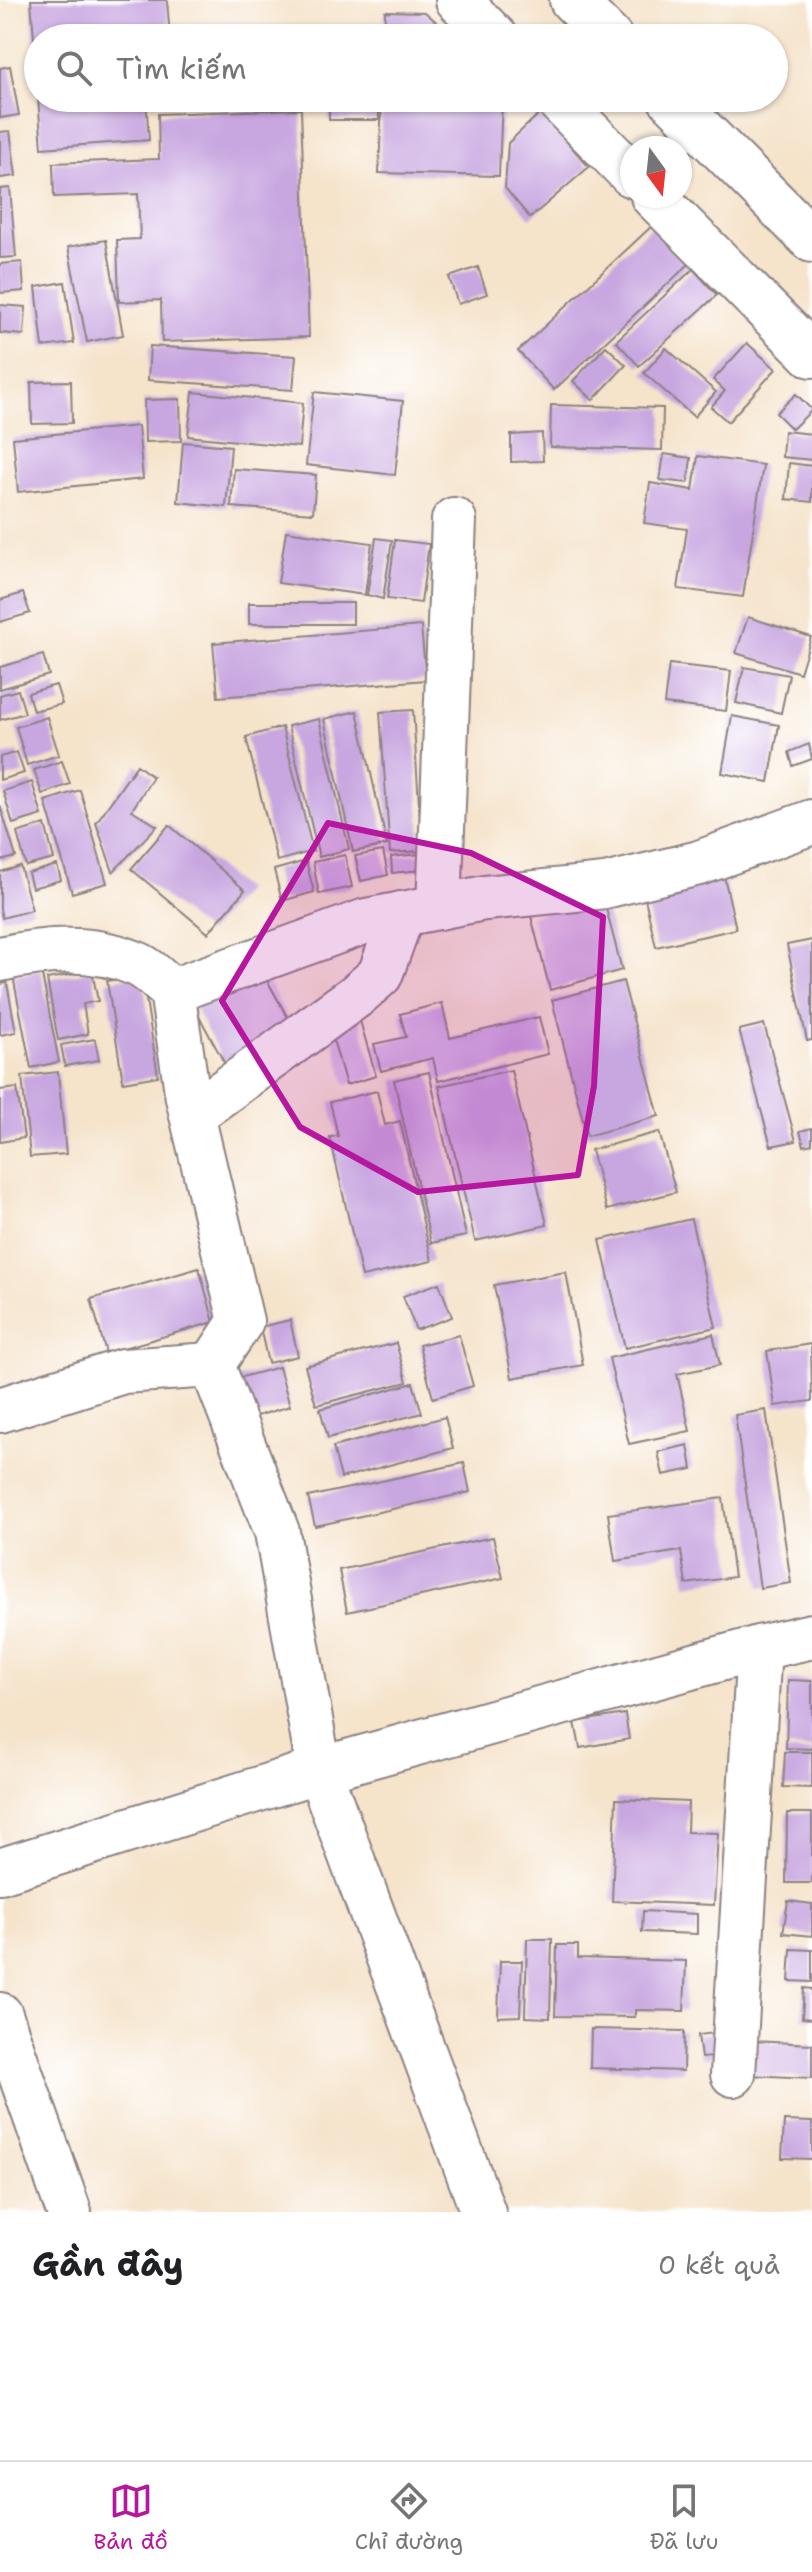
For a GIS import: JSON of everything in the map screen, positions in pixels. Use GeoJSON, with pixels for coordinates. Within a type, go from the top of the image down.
{"type":"FeatureCollection","features":[{"type":"Feature","properties":{"kind":"street"},"geometry":{"type":"LineString","coordinates":[[458,0],[482,24]]}},
{"type":"Feature","properties":{"kind":"street"},"geometry":{"type":"LineString","coordinates":[[572,0],[596,24]]}},
{"type":"Feature","properties":{"kind":"street"},"geometry":{"type":"LineString","coordinates":[[570,112],[620,163]]}},
{"type":"Feature","properties":{"kind":"street"},"geometry":{"type":"LineString","coordinates":[[684,112],[812,240]]}},
{"type":"Feature","properties":{"kind":"street"},"geometry":{"type":"LineString","coordinates":[[665,208],[812,355]]}},
{"type":"Feature","properties":{"kind":"street"},"geometry":{"type":"LineString","coordinates":[[192,1115],[356,996],[380,975],[421,910],[454,520]]}},
{"type":"Feature","properties":{"kind":"street"},"geometry":{"type":"LineString","coordinates":[[172,991],[366,921],[485,898],[605,886],[699,863],[812,822]]}},
{"type":"Feature","properties":{"kind":"street"},"geometry":{"type":"LineString","coordinates":[[0,959],[38,951],[87,950],[140,965],[172,991],[192,1115],[241,1321],[212,1365]]}},
{"type":"Feature","properties":{"kind":"street"},"geometry":{"type":"LineString","coordinates":[[0,1410],[123,1371],[212,1365]]}},
{"type":"Feature","properties":{"kind":"street"},"geometry":{"type":"LineString","coordinates":[[212,1365],[277,1532],[319,1770],[483,2212]]}},
{"type":"Feature","properties":{"kind":"street"},"geometry":{"type":"LineString","coordinates":[[0,1871],[319,1770],[812,1636]]}},
{"type":"Feature","properties":{"kind":"street"},"geometry":{"type":"LineString","coordinates":[[733,2074],[759,1648]]}},
{"type":"Feature","properties":{"kind":"street"},"geometry":{"type":"LineString","coordinates":[[0,2015],[69,2212]]}},
{"type":"Feature","properties":{"kind":"highlighted area"},"geometry":{"type":"Polygon","coordinates":[[[328,823],[471,853],[603,917],[594,1086],[578,1175],[418,1192],[300,1127],[222,1001],[328,823]]]}},
{"type":"Feature","properties":{"kind":"building"},"geometry":{"type":"Polygon","coordinates":[[[31,0],[167,0],[169,24],[33,24],[31,0]]]}},
{"type":"Feature","properties":{"kind":"building"},"geometry":{"type":"Polygon","coordinates":[[[385,11],[425,12],[439,24],[385,24],[385,11]]]}},
{"type":"Feature","properties":{"kind":"building"},"geometry":{"type":"Polygon","coordinates":[[[10,66],[19,115],[0,118],[0,68],[10,66]]]}},
{"type":"Feature","properties":{"kind":"building"},"geometry":{"type":"Polygon","coordinates":[[[39,112],[147,112],[149,140],[42,148],[39,112]]]}},
{"type":"Feature","properties":{"kind":"building"},"geometry":{"type":"Polygon","coordinates":[[[301,112],[309,337],[162,342],[161,300],[119,302],[117,240],[140,239],[138,194],[54,197],[53,163],[159,159],[158,114],[301,112]]]}},
{"type":"Feature","properties":{"kind":"building"},"geometry":{"type":"Polygon","coordinates":[[[329,112],[379,112],[379,120],[329,120],[329,112]]]}},
{"type":"Feature","properties":{"kind":"building"},"geometry":{"type":"Polygon","coordinates":[[[381,112],[501,112],[499,176],[379,173],[381,112]]]}},
{"type":"Feature","properties":{"kind":"building"},"geometry":{"type":"Polygon","coordinates":[[[541,112],[589,167],[530,218],[505,188],[508,143],[541,112]]]}},
{"type":"Feature","properties":{"kind":"building"},"geometry":{"type":"Polygon","coordinates":[[[10,131],[16,176],[0,178],[0,132],[10,131]]]}},
{"type":"Feature","properties":{"kind":"building"},"geometry":{"type":"Polygon","coordinates":[[[10,188],[16,257],[0,258],[0,189],[10,188]]]}},
{"type":"Feature","properties":{"kind":"building"},"geometry":{"type":"Polygon","coordinates":[[[653,225],[689,264],[554,390],[518,351],[653,225]]]}},
{"type":"Feature","properties":{"kind":"building"},"geometry":{"type":"Polygon","coordinates":[[[106,240],[123,335],[87,342],[68,247],[106,240]]]}},
{"type":"Feature","properties":{"kind":"building"},"geometry":{"type":"Polygon","coordinates":[[[22,262],[24,291],[0,293],[0,264],[22,262]]]}},
{"type":"Feature","properties":{"kind":"building"},"geometry":{"type":"Polygon","coordinates":[[[478,267],[487,294],[458,304],[449,277],[478,267]]]}},
{"type":"Feature","properties":{"kind":"building"},"geometry":{"type":"Polygon","coordinates":[[[693,269],[717,295],[639,366],[616,341],[693,269]]]}},
{"type":"Feature","properties":{"kind":"building"},"geometry":{"type":"Polygon","coordinates":[[[65,282],[74,343],[43,347],[36,287],[65,282]]]}},
{"type":"Feature","properties":{"kind":"building"},"geometry":{"type":"Polygon","coordinates":[[[0,305],[26,307],[24,335],[0,333],[0,305]]]}},
{"type":"Feature","properties":{"kind":"building"},"geometry":{"type":"Polygon","coordinates":[[[747,343],[776,369],[728,422],[711,407],[725,391],[713,380],[747,343]]]}},
{"type":"Feature","properties":{"kind":"building"},"geometry":{"type":"Polygon","coordinates":[[[150,346],[296,356],[293,390],[148,380],[150,346]]]}},
{"type":"Feature","properties":{"kind":"building"},"geometry":{"type":"Polygon","coordinates":[[[606,346],[626,365],[593,400],[573,381],[606,346]]]}},
{"type":"Feature","properties":{"kind":"building"},"geometry":{"type":"Polygon","coordinates":[[[666,348],[716,392],[694,417],[644,373],[666,348]]]}},
{"type":"Feature","properties":{"kind":"building"},"geometry":{"type":"Polygon","coordinates":[[[71,381],[72,423],[32,424],[31,382],[71,381]]]}},
{"type":"Feature","properties":{"kind":"building"},"geometry":{"type":"Polygon","coordinates":[[[193,392],[303,403],[299,447],[188,436],[193,392]]]}},
{"type":"Feature","properties":{"kind":"building"},"geometry":{"type":"Polygon","coordinates":[[[314,392],[403,401],[395,475],[306,465],[314,392]]]}},
{"type":"Feature","properties":{"kind":"building"},"geometry":{"type":"Polygon","coordinates":[[[796,394],[812,410],[792,429],[776,413],[796,394]]]}},
{"type":"Feature","properties":{"kind":"building"},"geometry":{"type":"Polygon","coordinates":[[[180,399],[181,441],[145,442],[144,400],[180,399]]]}},
{"type":"Feature","properties":{"kind":"building"},"geometry":{"type":"Polygon","coordinates":[[[551,405],[663,408],[662,450],[550,447],[551,405]]]}},
{"type":"Feature","properties":{"kind":"building"},"geometry":{"type":"Polygon","coordinates":[[[138,426],[143,479],[18,492],[13,438],[138,426]]]}},
{"type":"Feature","properties":{"kind":"building"},"geometry":{"type":"Polygon","coordinates":[[[784,431],[812,434],[812,460],[782,457],[784,431]]]}},
{"type":"Feature","properties":{"kind":"building"},"geometry":{"type":"Polygon","coordinates":[[[542,433],[543,461],[511,462],[511,435],[542,433]]]}},
{"type":"Feature","properties":{"kind":"building"},"geometry":{"type":"Polygon","coordinates":[[[183,442],[231,446],[226,507],[178,502],[183,442]]]}},
{"type":"Feature","properties":{"kind":"building"},"geometry":{"type":"Polygon","coordinates":[[[664,454],[691,458],[688,483],[660,480],[664,454]]]}},
{"type":"Feature","properties":{"kind":"building"},"geometry":{"type":"Polygon","coordinates":[[[698,456],[763,465],[743,597],[678,589],[687,529],[644,523],[650,483],[693,490],[698,456]]]}},
{"type":"Feature","properties":{"kind":"building"},"geometry":{"type":"Polygon","coordinates":[[[789,463],[812,466],[812,502],[786,499],[789,463]]]}},
{"type":"Feature","properties":{"kind":"building"},"geometry":{"type":"Polygon","coordinates":[[[234,469],[316,475],[313,513],[231,507],[234,469]]]}},
{"type":"Feature","properties":{"kind":"building"},"geometry":{"type":"Polygon","coordinates":[[[286,531],[372,543],[365,595],[278,583],[286,531]]]}},
{"type":"Feature","properties":{"kind":"building"},"geometry":{"type":"Polygon","coordinates":[[[376,538],[392,540],[383,599],[367,595],[376,538]]]}},
{"type":"Feature","properties":{"kind":"building"},"geometry":{"type":"Polygon","coordinates":[[[395,540],[429,544],[421,603],[387,599],[395,540]]]}},
{"type":"Feature","properties":{"kind":"building"},"geometry":{"type":"Polygon","coordinates":[[[23,593],[30,613],[0,622],[0,600],[23,593]]]}},
{"type":"Feature","properties":{"kind":"building"},"geometry":{"type":"Polygon","coordinates":[[[249,603],[353,603],[353,624],[249,624],[249,603]]]}},
{"type":"Feature","properties":{"kind":"building"},"geometry":{"type":"Polygon","coordinates":[[[748,617],[811,637],[800,673],[736,653],[748,617]]]}},
{"type":"Feature","properties":{"kind":"building"},"geometry":{"type":"Polygon","coordinates":[[[421,626],[426,680],[218,697],[213,643],[421,626]]]}},
{"type":"Feature","properties":{"kind":"building"},"geometry":{"type":"Polygon","coordinates":[[[43,655],[49,675],[0,689],[0,667],[43,655]]]}},
{"type":"Feature","properties":{"kind":"building"},"geometry":{"type":"Polygon","coordinates":[[[669,664],[731,671],[726,711],[664,704],[669,664]]]}},
{"type":"Feature","properties":{"kind":"building"},"geometry":{"type":"Polygon","coordinates":[[[744,667],[789,675],[781,713],[736,703],[744,667]]]}},
{"type":"Feature","properties":{"kind":"building"},"geometry":{"type":"Polygon","coordinates":[[[56,685],[62,704],[33,711],[28,693],[56,685]]]}},
{"type":"Feature","properties":{"kind":"building"},"geometry":{"type":"Polygon","coordinates":[[[18,690],[25,713],[0,720],[0,695],[18,690]]]}},
{"type":"Feature","properties":{"kind":"building"},"geometry":{"type":"Polygon","coordinates":[[[413,710],[422,851],[390,853],[380,712],[413,710]]]}},
{"type":"Feature","properties":{"kind":"building"},"geometry":{"type":"Polygon","coordinates":[[[357,711],[387,845],[353,852],[324,719],[357,711]]]}},
{"type":"Feature","properties":{"kind":"building"},"geometry":{"type":"Polygon","coordinates":[[[732,716],[779,725],[769,782],[722,773],[732,716]]]}},
{"type":"Feature","properties":{"kind":"building"},"geometry":{"type":"Polygon","coordinates":[[[47,717],[59,755],[27,765],[16,727],[47,717]]]}},
{"type":"Feature","properties":{"kind":"building"},"geometry":{"type":"Polygon","coordinates":[[[319,719],[349,849],[319,857],[288,726],[319,719]]]}},
{"type":"Feature","properties":{"kind":"building"},"geometry":{"type":"Polygon","coordinates":[[[282,727],[313,851],[277,861],[246,737],[282,727]]]}},
{"type":"Feature","properties":{"kind":"building"},"geometry":{"type":"Polygon","coordinates":[[[809,744],[812,759],[793,766],[789,752],[809,744]]]}},
{"type":"Feature","properties":{"kind":"building"},"geometry":{"type":"Polygon","coordinates":[[[17,752],[24,773],[0,780],[0,757],[17,752]]]}},
{"type":"Feature","properties":{"kind":"building"},"geometry":{"type":"Polygon","coordinates":[[[62,761],[70,784],[42,794],[34,770],[62,761]]]}},
{"type":"Feature","properties":{"kind":"building"},"geometry":{"type":"Polygon","coordinates":[[[137,765],[153,777],[132,810],[157,826],[113,872],[96,823],[137,765]]]}},
{"type":"Feature","properties":{"kind":"building"},"geometry":{"type":"Polygon","coordinates":[[[32,782],[42,815],[13,824],[3,791],[32,782]]]}},
{"type":"Feature","properties":{"kind":"building"},"geometry":{"type":"Polygon","coordinates":[[[80,790],[107,883],[72,893],[45,801],[80,790]]]}},
{"type":"Feature","properties":{"kind":"building"},"geometry":{"type":"Polygon","coordinates":[[[0,805],[16,857],[0,861],[0,805]]]}},
{"type":"Feature","properties":{"kind":"building"},"geometry":{"type":"Polygon","coordinates":[[[45,824],[54,859],[26,866],[17,833],[45,824]]]}},
{"type":"Feature","properties":{"kind":"building"},"geometry":{"type":"Polygon","coordinates":[[[169,825],[245,890],[208,933],[131,869],[169,825]]]}},
{"type":"Feature","properties":{"kind":"building"},"geometry":{"type":"Polygon","coordinates":[[[383,851],[388,875],[361,881],[355,856],[383,851]]]}},
{"type":"Feature","properties":{"kind":"building"},"geometry":{"type":"Polygon","coordinates":[[[420,854],[421,870],[392,873],[391,857],[420,854]]]}},
{"type":"Feature","properties":{"kind":"building"},"geometry":{"type":"Polygon","coordinates":[[[345,855],[352,887],[319,894],[313,862],[345,855]]]}},
{"type":"Feature","properties":{"kind":"building"},"geometry":{"type":"Polygon","coordinates":[[[306,861],[314,892],[282,901],[274,870],[306,861]]]}},
{"type":"Feature","properties":{"kind":"building"},"geometry":{"type":"Polygon","coordinates":[[[721,863],[736,929],[656,947],[641,881],[721,863]]]}},
{"type":"Feature","properties":{"kind":"building"},"geometry":{"type":"Polygon","coordinates":[[[57,865],[61,880],[32,888],[28,873],[57,865]]]}},
{"type":"Feature","properties":{"kind":"building"},"geometry":{"type":"Polygon","coordinates":[[[20,866],[32,910],[2,918],[0,872],[20,866]]]}},
{"type":"Feature","properties":{"kind":"building"},"geometry":{"type":"Polygon","coordinates":[[[603,897],[622,970],[550,990],[531,916],[603,897]]]}},
{"type":"Feature","properties":{"kind":"building"},"geometry":{"type":"Polygon","coordinates":[[[812,940],[812,1040],[807,1041],[787,945],[812,940]]]}},
{"type":"Feature","properties":{"kind":"building"},"geometry":{"type":"Polygon","coordinates":[[[261,969],[294,1029],[226,1066],[193,1005],[261,969]]]}},
{"type":"Feature","properties":{"kind":"building"},"geometry":{"type":"Polygon","coordinates":[[[41,970],[59,1062],[31,1068],[13,976],[41,970]]]}},
{"type":"Feature","properties":{"kind":"building"},"geometry":{"type":"Polygon","coordinates":[[[92,971],[98,1001],[83,1004],[88,1034],[58,1040],[47,979],[92,971]]]}},
{"type":"Feature","properties":{"kind":"building"},"geometry":{"type":"Polygon","coordinates":[[[142,974],[158,1076],[123,1082],[107,981],[142,974]]]}},
{"type":"Feature","properties":{"kind":"building"},"geometry":{"type":"Polygon","coordinates":[[[623,981],[659,1116],[587,1136],[552,1000],[623,981]]]}},
{"type":"Feature","properties":{"kind":"building"},"geometry":{"type":"Polygon","coordinates":[[[7,983],[16,1032],[0,1035],[0,984],[7,983]]]}},
{"type":"Feature","properties":{"kind":"building"},"geometry":{"type":"Polygon","coordinates":[[[442,1003],[450,1038],[539,1017],[548,1054],[438,1081],[433,1058],[381,1071],[374,1044],[406,1037],[400,1014],[442,1003]]]}},
{"type":"Feature","properties":{"kind":"building"},"geometry":{"type":"Polygon","coordinates":[[[358,1014],[376,1076],[346,1085],[328,1022],[358,1014]]]}},
{"type":"Feature","properties":{"kind":"building"},"geometry":{"type":"Polygon","coordinates":[[[764,1024],[796,1141],[771,1146],[739,1030],[764,1024]]]}},
{"type":"Feature","properties":{"kind":"building"},"geometry":{"type":"Polygon","coordinates":[[[95,1039],[99,1060],[65,1066],[61,1045],[95,1039]]]}},
{"type":"Feature","properties":{"kind":"building"},"geometry":{"type":"Polygon","coordinates":[[[511,1070],[547,1225],[475,1241],[439,1086],[511,1070]]]}},
{"type":"Feature","properties":{"kind":"building"},"geometry":{"type":"Polygon","coordinates":[[[58,1072],[66,1154],[30,1157],[22,1076],[58,1072]]]}},
{"type":"Feature","properties":{"kind":"building"},"geometry":{"type":"Polygon","coordinates":[[[429,1072],[466,1236],[431,1243],[394,1080],[429,1072]]]}},
{"type":"Feature","properties":{"kind":"building"},"geometry":{"type":"Polygon","coordinates":[[[17,1088],[24,1138],[0,1142],[0,1090],[17,1088]]]}},
{"type":"Feature","properties":{"kind":"building"},"geometry":{"type":"Polygon","coordinates":[[[377,1091],[385,1125],[400,1121],[432,1261],[362,1277],[330,1137],[338,1136],[330,1102],[377,1091]]]}},
{"type":"Feature","properties":{"kind":"building"},"geometry":{"type":"Polygon","coordinates":[[[812,1128],[812,1144],[804,1146],[800,1131],[812,1128]]]}},
{"type":"Feature","properties":{"kind":"building"},"geometry":{"type":"Polygon","coordinates":[[[659,1132],[676,1192],[607,1210],[591,1150],[659,1132]]]}},
{"type":"Feature","properties":{"kind":"building"},"geometry":{"type":"Polygon","coordinates":[[[691,1219],[716,1327],[625,1348],[600,1240],[691,1219]]]}},
{"type":"Feature","properties":{"kind":"building"},"geometry":{"type":"Polygon","coordinates":[[[199,1268],[214,1322],[106,1353],[91,1299],[199,1268]]]}},
{"type":"Feature","properties":{"kind":"building"},"geometry":{"type":"Polygon","coordinates":[[[566,1272],[583,1365],[512,1378],[494,1285],[566,1272]]]}},
{"type":"Feature","properties":{"kind":"building"},"geometry":{"type":"Polygon","coordinates":[[[439,1283],[452,1317],[416,1330],[403,1296],[439,1283]]]}},
{"type":"Feature","properties":{"kind":"building"},"geometry":{"type":"Polygon","coordinates":[[[290,1320],[298,1356],[268,1363],[260,1327],[290,1320]]]}},
{"type":"Feature","properties":{"kind":"building"},"geometry":{"type":"Polygon","coordinates":[[[713,1334],[720,1365],[677,1374],[690,1431],[629,1444],[609,1358],[713,1334]]]}},
{"type":"Feature","properties":{"kind":"building"},"geometry":{"type":"Polygon","coordinates":[[[459,1335],[473,1386],[433,1398],[419,1345],[459,1335]]]}},
{"type":"Feature","properties":{"kind":"building"},"geometry":{"type":"Polygon","coordinates":[[[396,1343],[407,1382],[316,1405],[305,1366],[396,1343]]]}},
{"type":"Feature","properties":{"kind":"building"},"geometry":{"type":"Polygon","coordinates":[[[811,1344],[812,1401],[775,1406],[767,1351],[811,1344]]]}},
{"type":"Feature","properties":{"kind":"building"},"geometry":{"type":"Polygon","coordinates":[[[279,1367],[290,1406],[247,1419],[235,1379],[279,1367]]]}},
{"type":"Feature","properties":{"kind":"building"},"geometry":{"type":"Polygon","coordinates":[[[413,1383],[422,1413],[328,1438],[320,1409],[413,1383]]]}},
{"type":"Feature","properties":{"kind":"building"},"geometry":{"type":"Polygon","coordinates":[[[766,1410],[791,1583],[760,1588],[735,1415],[766,1410]]]}},
{"type":"Feature","properties":{"kind":"building"},"geometry":{"type":"Polygon","coordinates":[[[445,1417],[453,1448],[341,1478],[333,1447],[445,1417]]]}},
{"type":"Feature","properties":{"kind":"building"},"geometry":{"type":"Polygon","coordinates":[[[688,1445],[692,1469],[663,1475],[658,1452],[688,1445]]]}},
{"type":"Feature","properties":{"kind":"building"},"geometry":{"type":"Polygon","coordinates":[[[464,1463],[470,1492],[315,1526],[308,1497],[464,1463]]]}},
{"type":"Feature","properties":{"kind":"building"},"geometry":{"type":"Polygon","coordinates":[[[723,1498],[734,1577],[686,1584],[681,1551],[615,1561],[608,1514],[723,1498]]]}},
{"type":"Feature","properties":{"kind":"building"},"geometry":{"type":"Polygon","coordinates":[[[493,1537],[503,1578],[347,1612],[339,1570],[493,1537]]]}},
{"type":"Feature","properties":{"kind":"building"},"geometry":{"type":"Polygon","coordinates":[[[788,1680],[812,1681],[812,1749],[786,1748],[788,1680]]]}},
{"type":"Feature","properties":{"kind":"building"},"geometry":{"type":"Polygon","coordinates":[[[625,1714],[629,1739],[580,1748],[575,1722],[625,1714]]]}},
{"type":"Feature","properties":{"kind":"building"},"geometry":{"type":"Polygon","coordinates":[[[785,1752],[812,1752],[812,1788],[783,1787],[785,1752]]]}},
{"type":"Feature","properties":{"kind":"building"},"geometry":{"type":"Polygon","coordinates":[[[616,1799],[688,1802],[687,1832],[718,1833],[714,1905],[612,1901],[616,1799]]]}},
{"type":"Feature","properties":{"kind":"building"},"geometry":{"type":"Polygon","coordinates":[[[787,1813],[812,1813],[812,1883],[786,1883],[787,1813]]]}},
{"type":"Feature","properties":{"kind":"building"},"geometry":{"type":"Polygon","coordinates":[[[788,1901],[812,1904],[812,1936],[783,1933],[788,1901]]]}},
{"type":"Feature","properties":{"kind":"building"},"geometry":{"type":"Polygon","coordinates":[[[643,1911],[697,1914],[697,1934],[642,1932],[643,1911]]]}},
{"type":"Feature","properties":{"kind":"building"},"geometry":{"type":"Polygon","coordinates":[[[527,1939],[552,1939],[550,2018],[525,2017],[527,1939]]]}},
{"type":"Feature","properties":{"kind":"building"},"geometry":{"type":"Polygon","coordinates":[[[557,1945],[578,1945],[578,1958],[686,1961],[684,2011],[635,2010],[635,2017],[555,2016],[557,1945]]]}},
{"type":"Feature","properties":{"kind":"building"},"geometry":{"type":"Polygon","coordinates":[[[791,1949],[812,1950],[812,1982],[789,1981],[791,1949]]]}},
{"type":"Feature","properties":{"kind":"building"},"geometry":{"type":"Polygon","coordinates":[[[500,1961],[522,1961],[520,2016],[498,2017],[500,1961]]]}},
{"type":"Feature","properties":{"kind":"building"},"geometry":{"type":"Polygon","coordinates":[[[804,1988],[812,1989],[812,2019],[802,2018],[804,1988]]]}},
{"type":"Feature","properties":{"kind":"building"},"geometry":{"type":"Polygon","coordinates":[[[591,2029],[684,2031],[683,2071],[590,2068],[591,2029]]]}},
{"type":"Feature","properties":{"kind":"building"},"geometry":{"type":"Polygon","coordinates":[[[723,2032],[725,2056],[701,2058],[698,2035],[723,2032]]]}},
{"type":"Feature","properties":{"kind":"building"},"geometry":{"type":"Polygon","coordinates":[[[751,2041],[812,2044],[812,2078],[749,2075],[751,2041]]]}},
{"type":"Feature","properties":{"kind":"building"},"geometry":{"type":"Polygon","coordinates":[[[784,2121],[812,2122],[812,2159],[782,2158],[784,2121]]]}}]}
